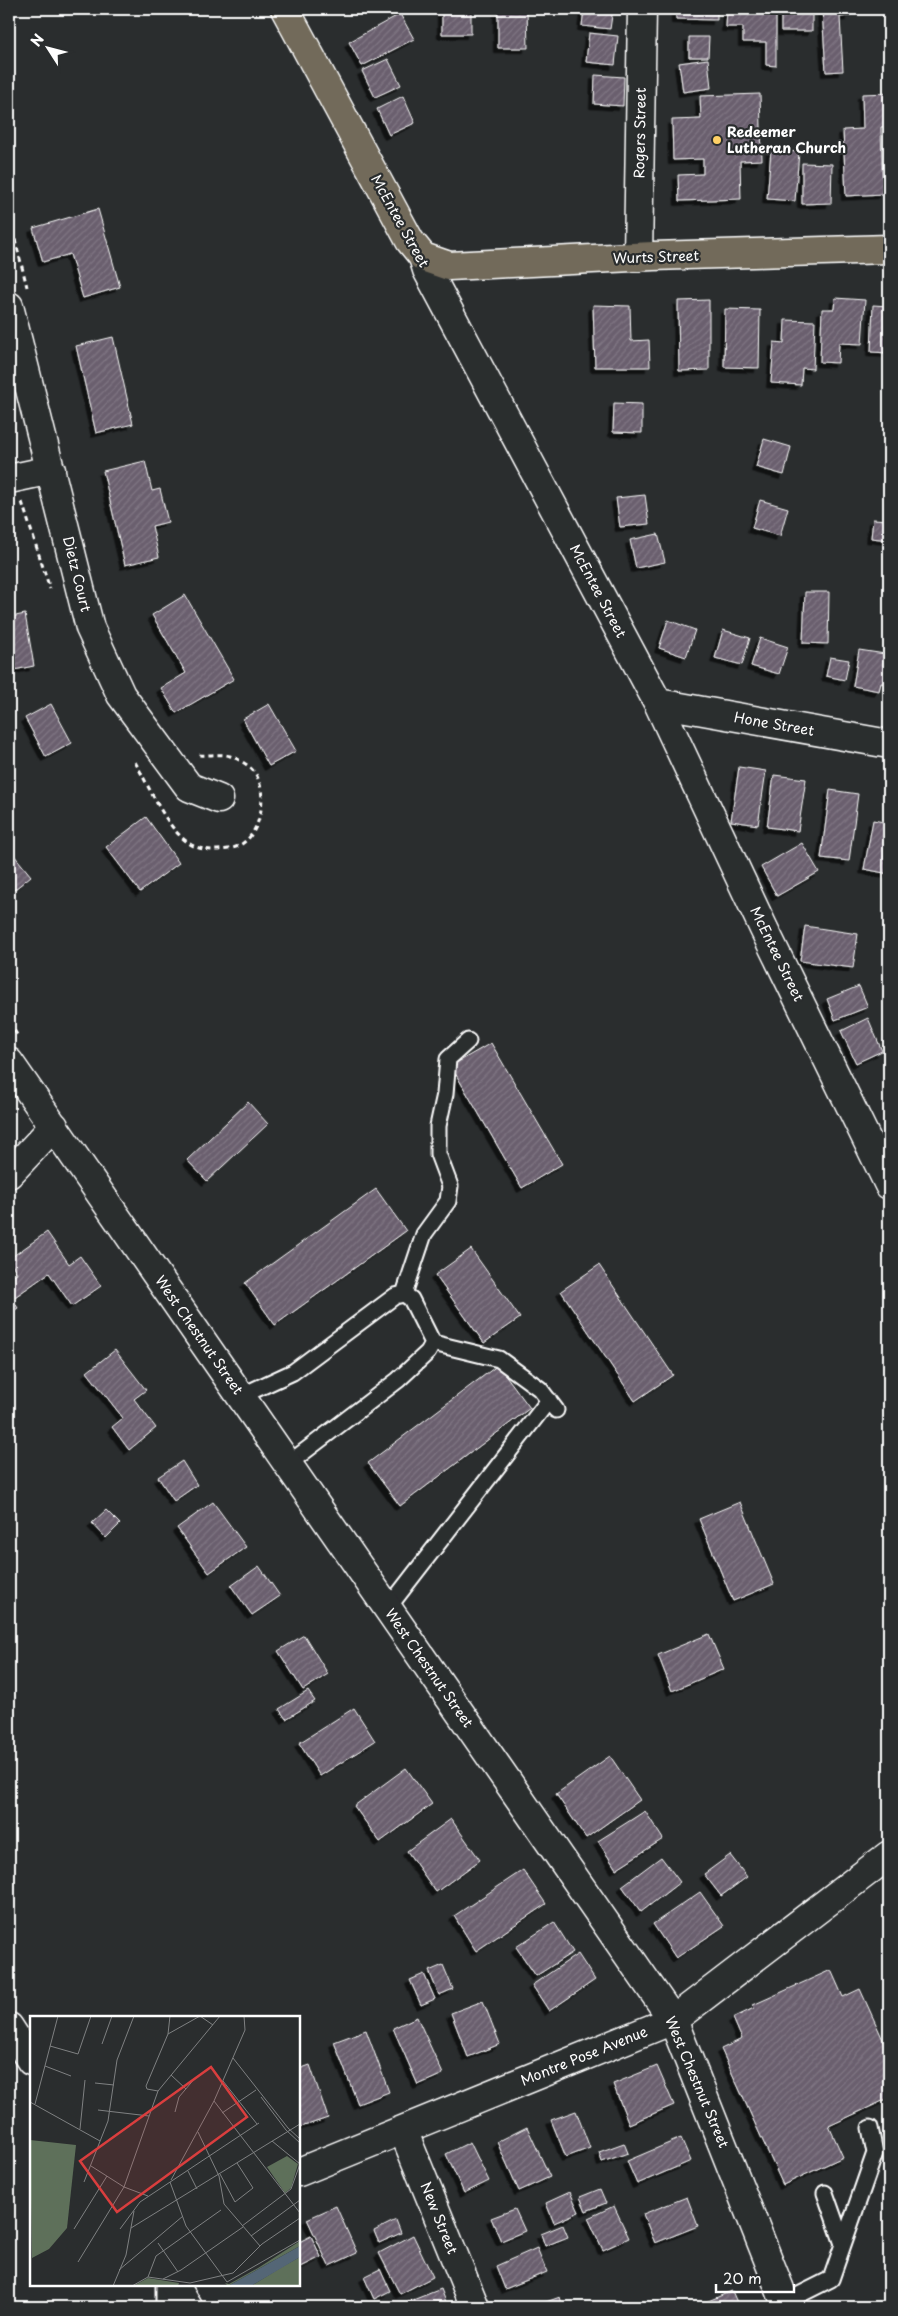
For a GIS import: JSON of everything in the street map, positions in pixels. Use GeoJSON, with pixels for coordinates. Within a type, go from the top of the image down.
{"type":"FeatureCollection","features":[{"type":"Feature","properties":{"kind":"highway","name":"McEntee Street"},"geometry":{"type":"LineString","coordinates":[[285,9],[410,241],[424,257]]}},
{"type":"Feature","properties":{"kind":"highway","name":"Wurts Street"},"geometry":{"type":"LineString","coordinates":[[424,257],[448,266],[638,257],[889,249]]}},
{"type":"Feature","properties":{"kind":"street","name":"Rogers Street"},"geometry":{"type":"LineString","coordinates":[[638,257],[642,9]]}},
{"type":"Feature","properties":{"kind":"street","name":"McEntee Street"},"geometry":{"type":"LineString","coordinates":[[424,257],[427,270],[658,704],[768,937],[889,1185]]}},
{"type":"Feature","properties":{"kind":"street","name":"Dietz Court"},"geometry":{"type":"LineString","coordinates":[[9,306],[90,628],[121,695],[189,787],[219,799]]}},
{"type":"Feature","properties":{"kind":"street"},"geometry":{"type":"LineString","coordinates":[[9,479],[51,470]]}},
{"type":"Feature","properties":{"kind":"street","name":"Hone Street"},"geometry":{"type":"LineString","coordinates":[[658,704],[889,744]]}},
{"type":"Feature","properties":{"kind":"street","name":"West Chestnut Street"},"geometry":{"type":"LineString","coordinates":[[9,1062],[673,2020],[786,2305]]}},
{"type":"Feature","properties":{"kind":"street"},"geometry":{"type":"LineString","coordinates":[[9,1174],[54,1126]]}},
{"type":"Feature","properties":{"kind":"street","name":"Montre Pose Avenue"},"geometry":{"type":"LineString","coordinates":[[300,2172],[673,2020],[877,1875],[889,1855]]}},
{"type":"Feature","properties":{"kind":"street"},"geometry":{"type":"LineString","coordinates":[[9,2027],[30,2059]]}},
{"type":"Feature","properties":{"kind":"street","name":"New Street"},"geometry":{"type":"LineString","coordinates":[[404,2130],[475,2307]]}},
{"type":"Feature","properties":{"kind":"street"},"geometry":{"type":"LineString","coordinates":[[177,2286],[188,2307]]}},
{"type":"Feature","properties":{"kind":"lane"},"geometry":{"type":"LineString","coordinates":[[404,1294],[424,1234],[448,1201],[450,1186],[438,1154],[438,1126],[448,1059],[468,1041]]}},
{"type":"Feature","properties":{"kind":"lane"},"geometry":{"type":"LineString","coordinates":[[241,1396],[293,1372],[395,1296],[404,1294],[411,1299],[433,1343],[499,1359],[522,1373],[540,1389],[552,1405],[388,1608]]}},
{"type":"Feature","properties":{"kind":"lane"},"geometry":{"type":"LineString","coordinates":[[288,1464],[398,1380],[428,1352],[433,1343]]}},
{"type":"Feature","properties":{"kind":"lane"},"geometry":{"type":"LineString","coordinates":[[786,2305],[831,2279],[875,2153],[870,2128]]}},
{"type":"Feature","properties":{"kind":"lane"},"geometry":{"type":"LineString","coordinates":[[825,2193],[843,2244]]}},
{"type":"Feature","properties":{"kind":"lane"},"geometry":{"type":"LineString","coordinates":[[164,2286],[164,2307]]}},
{"type":"Feature","properties":{"kind":"building"},"geometry":{"type":"Polygon","coordinates":[[[442,9],[471,9],[471,34],[442,34],[442,9]]]}},
{"type":"Feature","properties":{"kind":"building"},"geometry":{"type":"Polygon","coordinates":[[[498,9],[527,9],[528,48],[498,48],[498,9]]]}},
{"type":"Feature","properties":{"kind":"building"},"geometry":{"type":"Polygon","coordinates":[[[584,9],[613,9],[610,29],[582,26],[584,9]]]}},
{"type":"Feature","properties":{"kind":"building"},"geometry":{"type":"Polygon","coordinates":[[[676,9],[717,9],[717,20],[676,19],[676,9]]]}},
{"type":"Feature","properties":{"kind":"building"},"geometry":{"type":"Polygon","coordinates":[[[727,9],[776,9],[776,66],[766,65],[766,42],[743,42],[743,27],[726,27],[727,9]]]}},
{"type":"Feature","properties":{"kind":"building"},"geometry":{"type":"Polygon","coordinates":[[[781,9],[812,9],[812,31],[781,31],[781,9]]]}},
{"type":"Feature","properties":{"kind":"building"},"geometry":{"type":"Polygon","coordinates":[[[822,9],[849,9],[850,16],[840,17],[843,71],[826,72],[822,9]]]}},
{"type":"Feature","properties":{"kind":"building"},"geometry":{"type":"Polygon","coordinates":[[[400,14],[414,39],[362,66],[349,42],[400,14]]]}},
{"type":"Feature","properties":{"kind":"building"},"geometry":{"type":"Polygon","coordinates":[[[589,33],[618,36],[615,65],[586,62],[589,33]]]}},
{"type":"Feature","properties":{"kind":"building"},"geometry":{"type":"Polygon","coordinates":[[[689,37],[709,37],[708,57],[689,57],[689,37]]]}},
{"type":"Feature","properties":{"kind":"building"},"geometry":{"type":"Polygon","coordinates":[[[388,59],[401,85],[375,97],[362,71],[388,59]]]}},
{"type":"Feature","properties":{"kind":"building"},"geometry":{"type":"Polygon","coordinates":[[[708,59],[711,88],[683,92],[679,63],[708,59]]]}},
{"type":"Feature","properties":{"kind":"building"},"geometry":{"type":"Polygon","coordinates":[[[595,75],[624,77],[623,106],[594,104],[595,75]]]}},
{"type":"Feature","properties":{"kind":"building"},"geometry":{"type":"Polygon","coordinates":[[[889,93],[889,126],[881,127],[883,194],[846,196],[843,130],[863,129],[862,94],[889,93]]]}},
{"type":"Feature","properties":{"kind":"building","name":"Redeemer Lutheran Church"},"geometry":{"type":"Polygon","coordinates":[[[760,94],[762,160],[740,161],[741,199],[679,201],[678,175],[703,174],[703,159],[673,160],[672,120],[701,119],[700,96],[760,94]]]}},
{"type":"Feature","properties":{"kind":"building"},"geometry":{"type":"Polygon","coordinates":[[[403,96],[415,123],[389,135],[377,109],[403,96]]]}},
{"type":"Feature","properties":{"kind":"building"},"geometry":{"type":"Polygon","coordinates":[[[771,150],[799,152],[795,201],[767,199],[771,150]]]}},
{"type":"Feature","properties":{"kind":"building"},"geometry":{"type":"Polygon","coordinates":[[[802,163],[832,164],[831,203],[802,204],[802,163]]]}},
{"type":"Feature","properties":{"kind":"building"},"geometry":{"type":"Polygon","coordinates":[[[98,209],[120,287],[83,298],[70,254],[43,262],[33,228],[98,209]]]}},
{"type":"Feature","properties":{"kind":"building"},"geometry":{"type":"Polygon","coordinates":[[[835,298],[865,300],[862,344],[839,343],[838,363],[820,362],[822,309],[834,309],[835,298]]]}},
{"type":"Feature","properties":{"kind":"building"},"geometry":{"type":"Polygon","coordinates":[[[709,300],[709,370],[679,371],[678,301],[709,300]]]}},
{"type":"Feature","properties":{"kind":"building"},"geometry":{"type":"Polygon","coordinates":[[[593,305],[630,306],[631,341],[649,340],[650,367],[595,367],[593,305]]]}},
{"type":"Feature","properties":{"kind":"building"},"geometry":{"type":"Polygon","coordinates":[[[873,305],[889,306],[889,353],[871,352],[873,305]]]}},
{"type":"Feature","properties":{"kind":"building"},"geometry":{"type":"Polygon","coordinates":[[[725,309],[760,310],[759,368],[724,367],[725,309]]]}},
{"type":"Feature","properties":{"kind":"building"},"geometry":{"type":"Polygon","coordinates":[[[785,320],[815,321],[813,369],[802,368],[801,385],[771,383],[774,342],[784,343],[785,320]]]}},
{"type":"Feature","properties":{"kind":"building"},"geometry":{"type":"Polygon","coordinates":[[[113,337],[133,424],[96,433],[76,346],[113,337]]]}},
{"type":"Feature","properties":{"kind":"building"},"geometry":{"type":"Polygon","coordinates":[[[614,403],[642,404],[642,433],[613,432],[614,403]]]}},
{"type":"Feature","properties":{"kind":"building"},"geometry":{"type":"Polygon","coordinates":[[[764,439],[791,447],[784,475],[756,467],[764,439]]]}},
{"type":"Feature","properties":{"kind":"building"},"geometry":{"type":"Polygon","coordinates":[[[145,461],[152,491],[160,489],[168,522],[152,526],[159,557],[125,565],[103,471],[145,461]]]}},
{"type":"Feature","properties":{"kind":"building"},"geometry":{"type":"Polygon","coordinates":[[[645,495],[649,524],[620,527],[616,498],[645,495]]]}},
{"type":"Feature","properties":{"kind":"building"},"geometry":{"type":"Polygon","coordinates":[[[760,500],[788,508],[780,536],[752,528],[760,500]]]}},
{"type":"Feature","properties":{"kind":"building"},"geometry":{"type":"Polygon","coordinates":[[[873,519],[889,520],[889,540],[871,538],[873,519]]]}},
{"type":"Feature","properties":{"kind":"building"},"geometry":{"type":"Polygon","coordinates":[[[658,534],[665,562],[636,568],[630,540],[658,534]]]}},
{"type":"Feature","properties":{"kind":"building"},"geometry":{"type":"Polygon","coordinates":[[[805,592],[829,592],[828,644],[803,643],[805,592]]]}},
{"type":"Feature","properties":{"kind":"building"},"geometry":{"type":"Polygon","coordinates":[[[185,595],[234,679],[176,713],[161,688],[186,673],[152,615],[185,595]]]}},
{"type":"Feature","properties":{"kind":"building"},"geometry":{"type":"Polygon","coordinates":[[[9,604],[11,617],[25,614],[34,666],[9,671],[9,604]]]}},
{"type":"Feature","properties":{"kind":"building"},"geometry":{"type":"Polygon","coordinates":[[[668,620],[695,630],[686,657],[659,648],[668,620]]]}},
{"type":"Feature","properties":{"kind":"building"},"geometry":{"type":"Polygon","coordinates":[[[723,630],[750,638],[742,665],[715,658],[723,630]]]}},
{"type":"Feature","properties":{"kind":"building"},"geometry":{"type":"Polygon","coordinates":[[[760,638],[788,647],[779,674],[751,666],[760,638]]]}},
{"type":"Feature","properties":{"kind":"building"},"geometry":{"type":"Polygon","coordinates":[[[859,650],[885,654],[883,666],[889,667],[889,684],[881,683],[879,691],[853,686],[859,650]]]}},
{"type":"Feature","properties":{"kind":"building"},"geometry":{"type":"Polygon","coordinates":[[[830,657],[849,660],[845,680],[826,676],[830,657]]]}},
{"type":"Feature","properties":{"kind":"building"},"geometry":{"type":"Polygon","coordinates":[[[51,704],[72,743],[46,757],[25,718],[51,704]]]}},
{"type":"Feature","properties":{"kind":"building"},"geometry":{"type":"Polygon","coordinates":[[[269,704],[296,751],[269,766],[243,719],[269,704]]]}},
{"type":"Feature","properties":{"kind":"building"},"geometry":{"type":"Polygon","coordinates":[[[739,767],[766,771],[758,825],[731,821],[739,767]]]}},
{"type":"Feature","properties":{"kind":"building"},"geometry":{"type":"Polygon","coordinates":[[[774,775],[806,779],[798,831],[767,827],[774,775]]]}},
{"type":"Feature","properties":{"kind":"building"},"geometry":{"type":"Polygon","coordinates":[[[830,790],[858,794],[849,861],[821,858],[830,790]]]}},
{"type":"Feature","properties":{"kind":"building"},"geometry":{"type":"Polygon","coordinates":[[[146,817],[179,863],[140,892],[106,847],[146,817]]]}},
{"type":"Feature","properties":{"kind":"building"},"geometry":{"type":"Polygon","coordinates":[[[873,820],[889,823],[889,874],[864,869],[873,820]]]}},
{"type":"Feature","properties":{"kind":"building"},"geometry":{"type":"Polygon","coordinates":[[[802,843],[819,872],[777,896],[761,867],[802,843]]]}},
{"type":"Feature","properties":{"kind":"building"},"geometry":{"type":"Polygon","coordinates":[[[9,849],[31,876],[9,894],[9,849]]]}},
{"type":"Feature","properties":{"kind":"building"},"geometry":{"type":"Polygon","coordinates":[[[805,926],[858,934],[853,968],[800,961],[805,926]]]}},
{"type":"Feature","properties":{"kind":"building"},"geometry":{"type":"Polygon","coordinates":[[[859,986],[868,1007],[835,1020],[827,999],[859,986]]]}},
{"type":"Feature","properties":{"kind":"building"},"geometry":{"type":"Polygon","coordinates":[[[868,1018],[882,1051],[856,1063],[841,1031],[868,1018]]]}},
{"type":"Feature","properties":{"kind":"building"},"geometry":{"type":"Polygon","coordinates":[[[491,1043],[562,1164],[522,1188],[451,1066],[491,1043]]]}},
{"type":"Feature","properties":{"kind":"building"},"geometry":{"type":"Polygon","coordinates":[[[248,1102],[268,1124],[207,1181],[187,1160],[248,1102]]]}},
{"type":"Feature","properties":{"kind":"building"},"geometry":{"type":"Polygon","coordinates":[[[376,1189],[406,1231],[275,1325],[245,1283],[376,1189]]]}},
{"type":"Feature","properties":{"kind":"building"},"geometry":{"type":"Polygon","coordinates":[[[47,1232],[69,1264],[80,1256],[101,1286],[72,1306],[49,1273],[12,1299],[18,1308],[9,1314],[9,1278],[17,1273],[9,1259],[47,1232]]]}},
{"type":"Feature","properties":{"kind":"building"},"geometry":{"type":"Polygon","coordinates":[[[471,1249],[520,1318],[484,1343],[435,1275],[471,1249]]]}},
{"type":"Feature","properties":{"kind":"building"},"geometry":{"type":"Polygon","coordinates":[[[599,1265],[673,1375],[635,1401],[561,1291],[599,1265]]]}},
{"type":"Feature","properties":{"kind":"building"},"geometry":{"type":"Polygon","coordinates":[[[115,1350],[146,1390],[134,1399],[156,1428],[129,1450],[112,1427],[123,1418],[87,1372],[115,1350]]]}},
{"type":"Feature","properties":{"kind":"building"},"geometry":{"type":"Polygon","coordinates":[[[498,1365],[530,1408],[400,1506],[368,1463],[498,1365]]]}},
{"type":"Feature","properties":{"kind":"building"},"geometry":{"type":"Polygon","coordinates":[[[182,1461],[197,1485],[174,1501],[158,1477],[182,1461]]]}},
{"type":"Feature","properties":{"kind":"building"},"geometry":{"type":"Polygon","coordinates":[[[213,1502],[246,1547],[209,1573],[177,1528],[213,1502]]]}},
{"type":"Feature","properties":{"kind":"building"},"geometry":{"type":"Polygon","coordinates":[[[740,1502],[774,1584],[733,1601],[699,1519],[740,1502]]]}},
{"type":"Feature","properties":{"kind":"building"},"geometry":{"type":"Polygon","coordinates":[[[106,1510],[120,1524],[106,1538],[92,1523],[106,1510]]]}},
{"type":"Feature","properties":{"kind":"building"},"geometry":{"type":"Polygon","coordinates":[[[259,1566],[280,1596],[252,1615],[231,1586],[259,1566]]]}},
{"type":"Feature","properties":{"kind":"building"},"geometry":{"type":"Polygon","coordinates":[[[709,1634],[724,1669],[672,1691],[658,1655],[709,1634]]]}},
{"type":"Feature","properties":{"kind":"building"},"geometry":{"type":"Polygon","coordinates":[[[304,1635],[328,1674],[303,1690],[278,1651],[304,1635]]]}},
{"type":"Feature","properties":{"kind":"building"},"geometry":{"type":"Polygon","coordinates":[[[308,1691],[315,1701],[286,1719],[279,1709],[308,1691]]]}},
{"type":"Feature","properties":{"kind":"building"},"geometry":{"type":"Polygon","coordinates":[[[354,1708],[375,1741],[320,1776],[299,1743],[354,1708]]]}},
{"type":"Feature","properties":{"kind":"building"},"geometry":{"type":"Polygon","coordinates":[[[610,1756],[640,1800],[586,1838],[556,1794],[610,1756]]]}},
{"type":"Feature","properties":{"kind":"building"},"geometry":{"type":"Polygon","coordinates":[[[406,1768],[432,1804],[380,1842],[354,1806],[406,1768]]]}},
{"type":"Feature","properties":{"kind":"building"},"geometry":{"type":"Polygon","coordinates":[[[645,1811],[663,1839],[616,1869],[598,1841],[645,1811]]]}},
{"type":"Feature","properties":{"kind":"building"},"geometry":{"type":"Polygon","coordinates":[[[451,1819],[480,1860],[436,1892],[407,1851],[451,1819]]]}},
{"type":"Feature","properties":{"kind":"building"},"geometry":{"type":"Polygon","coordinates":[[[730,1855],[747,1877],[721,1896],[704,1874],[730,1855]]]}},
{"type":"Feature","properties":{"kind":"building"},"geometry":{"type":"Polygon","coordinates":[[[661,1857],[680,1882],[641,1912],[622,1886],[661,1857]]]}},
{"type":"Feature","properties":{"kind":"building"},"geometry":{"type":"Polygon","coordinates":[[[523,1870],[546,1904],[476,1951],[454,1916],[523,1870]]]}},
{"type":"Feature","properties":{"kind":"building"},"geometry":{"type":"Polygon","coordinates":[[[700,1892],[724,1926],[676,1958],[653,1924],[700,1892]]]}},
{"type":"Feature","properties":{"kind":"building"},"geometry":{"type":"Polygon","coordinates":[[[554,1922],[573,1952],[536,1976],[516,1947],[554,1922]]]}},
{"type":"Feature","properties":{"kind":"building"},"geometry":{"type":"Polygon","coordinates":[[[578,1954],[595,1980],[549,2011],[532,1985],[578,1954]]]}},
{"type":"Feature","properties":{"kind":"building"},"geometry":{"type":"Polygon","coordinates":[[[443,1965],[453,1989],[439,1995],[429,1971],[443,1965]]]}},
{"type":"Feature","properties":{"kind":"building"},"geometry":{"type":"Polygon","coordinates":[[[831,1970],[843,1997],[860,1989],[889,2053],[889,2098],[829,2126],[843,2157],[783,2185],[721,2049],[742,2039],[733,2018],[754,2008],[753,2005],[831,1970]]]}},
{"type":"Feature","properties":{"kind":"building"},"geometry":{"type":"Polygon","coordinates":[[[424,1974],[435,1999],[421,2005],[410,1980],[424,1974]]]}},
{"type":"Feature","properties":{"kind":"building"},"geometry":{"type":"Polygon","coordinates":[[[483,2001],[500,2044],[468,2057],[451,2013],[483,2001]]]}},
{"type":"Feature","properties":{"kind":"building"},"geometry":{"type":"Polygon","coordinates":[[[417,2017],[443,2074],[418,2085],[393,2028],[417,2017]]]}},
{"type":"Feature","properties":{"kind":"building"},"geometry":{"type":"Polygon","coordinates":[[[366,2030],[389,2092],[358,2104],[334,2042],[366,2030]]]}},
{"type":"Feature","properties":{"kind":"building"},"geometry":{"type":"Polygon","coordinates":[[[310,2065],[328,2118],[301,2127],[300,2123],[300,2069],[310,2065]]]}},
{"type":"Feature","properties":{"kind":"building"},"geometry":{"type":"Polygon","coordinates":[[[657,2066],[674,2105],[629,2124],[613,2084],[657,2066]]]}},
{"type":"Feature","properties":{"kind":"building"},"geometry":{"type":"Polygon","coordinates":[[[576,2111],[590,2148],[566,2157],[551,2120],[576,2111]]]}},
{"type":"Feature","properties":{"kind":"building"},"geometry":{"type":"Polygon","coordinates":[[[527,2127],[550,2177],[519,2191],[497,2142],[527,2127]]]}},
{"type":"Feature","properties":{"kind":"building"},"geometry":{"type":"Polygon","coordinates":[[[681,2138],[691,2161],[637,2184],[627,2161],[681,2138]]]}},
{"type":"Feature","properties":{"kind":"building"},"geometry":{"type":"Polygon","coordinates":[[[470,2142],[489,2181],[464,2193],[446,2154],[470,2142]]]}},
{"type":"Feature","properties":{"kind":"building"},"geometry":{"type":"Polygon","coordinates":[[[624,2143],[628,2153],[602,2162],[599,2152],[624,2143]]]}},
{"type":"Feature","properties":{"kind":"building"},"geometry":{"type":"Polygon","coordinates":[[[600,2189],[606,2203],[586,2211],[580,2197],[600,2189]]]}},
{"type":"Feature","properties":{"kind":"building"},"geometry":{"type":"Polygon","coordinates":[[[570,2192],[579,2212],[554,2223],[546,2203],[570,2192]]]}},
{"type":"Feature","properties":{"kind":"building"},"geometry":{"type":"Polygon","coordinates":[[[687,2197],[698,2226],[655,2243],[643,2214],[687,2197]]]}},
{"type":"Feature","properties":{"kind":"building"},"geometry":{"type":"Polygon","coordinates":[[[336,2206],[357,2253],[329,2266],[307,2219],[336,2206]]]}},
{"type":"Feature","properties":{"kind":"building"},"geometry":{"type":"Polygon","coordinates":[[[614,2206],[629,2238],[603,2250],[588,2218],[614,2206]]]}},
{"type":"Feature","properties":{"kind":"building"},"geometry":{"type":"Polygon","coordinates":[[[515,2209],[525,2231],[501,2241],[491,2218],[515,2209]]]}},
{"type":"Feature","properties":{"kind":"building"},"geometry":{"type":"Polygon","coordinates":[[[396,2220],[401,2233],[379,2243],[374,2231],[396,2220]]]}},
{"type":"Feature","properties":{"kind":"building"},"geometry":{"type":"Polygon","coordinates":[[[563,2225],[568,2237],[545,2246],[541,2234],[563,2225]]]}},
{"type":"Feature","properties":{"kind":"building"},"geometry":{"type":"Polygon","coordinates":[[[413,2235],[433,2277],[400,2294],[379,2253],[413,2235]]]}},
{"type":"Feature","properties":{"kind":"building"},"geometry":{"type":"Polygon","coordinates":[[[311,2236],[321,2257],[300,2268],[300,2242],[311,2236]]]}},
{"type":"Feature","properties":{"kind":"building"},"geometry":{"type":"Polygon","coordinates":[[[537,2248],[547,2272],[505,2289],[496,2266],[537,2248]]]}},
{"type":"Feature","properties":{"kind":"building"},"geometry":{"type":"Polygon","coordinates":[[[380,2269],[390,2291],[374,2299],[364,2277],[380,2269]]]}},
{"type":"Feature","properties":{"kind":"building"},"geometry":{"type":"Polygon","coordinates":[[[441,2289],[448,2307],[395,2307],[441,2289]]]}},
{"type":"Feature","properties":{"kind":"building"},"geometry":{"type":"Polygon","coordinates":[[[732,2291],[739,2307],[694,2307],[732,2291]]]}},
{"type":"Feature","properties":{"kind":"building"},"geometry":{"type":"Polygon","coordinates":[[[560,2297],[563,2307],[532,2307],[560,2297]]]}},
{"type":"Feature","properties":{"kind":"place","name":"Redeemer Lutheran Church"},"geometry":{"type":"Point","coordinates":[717,140]}}]}
